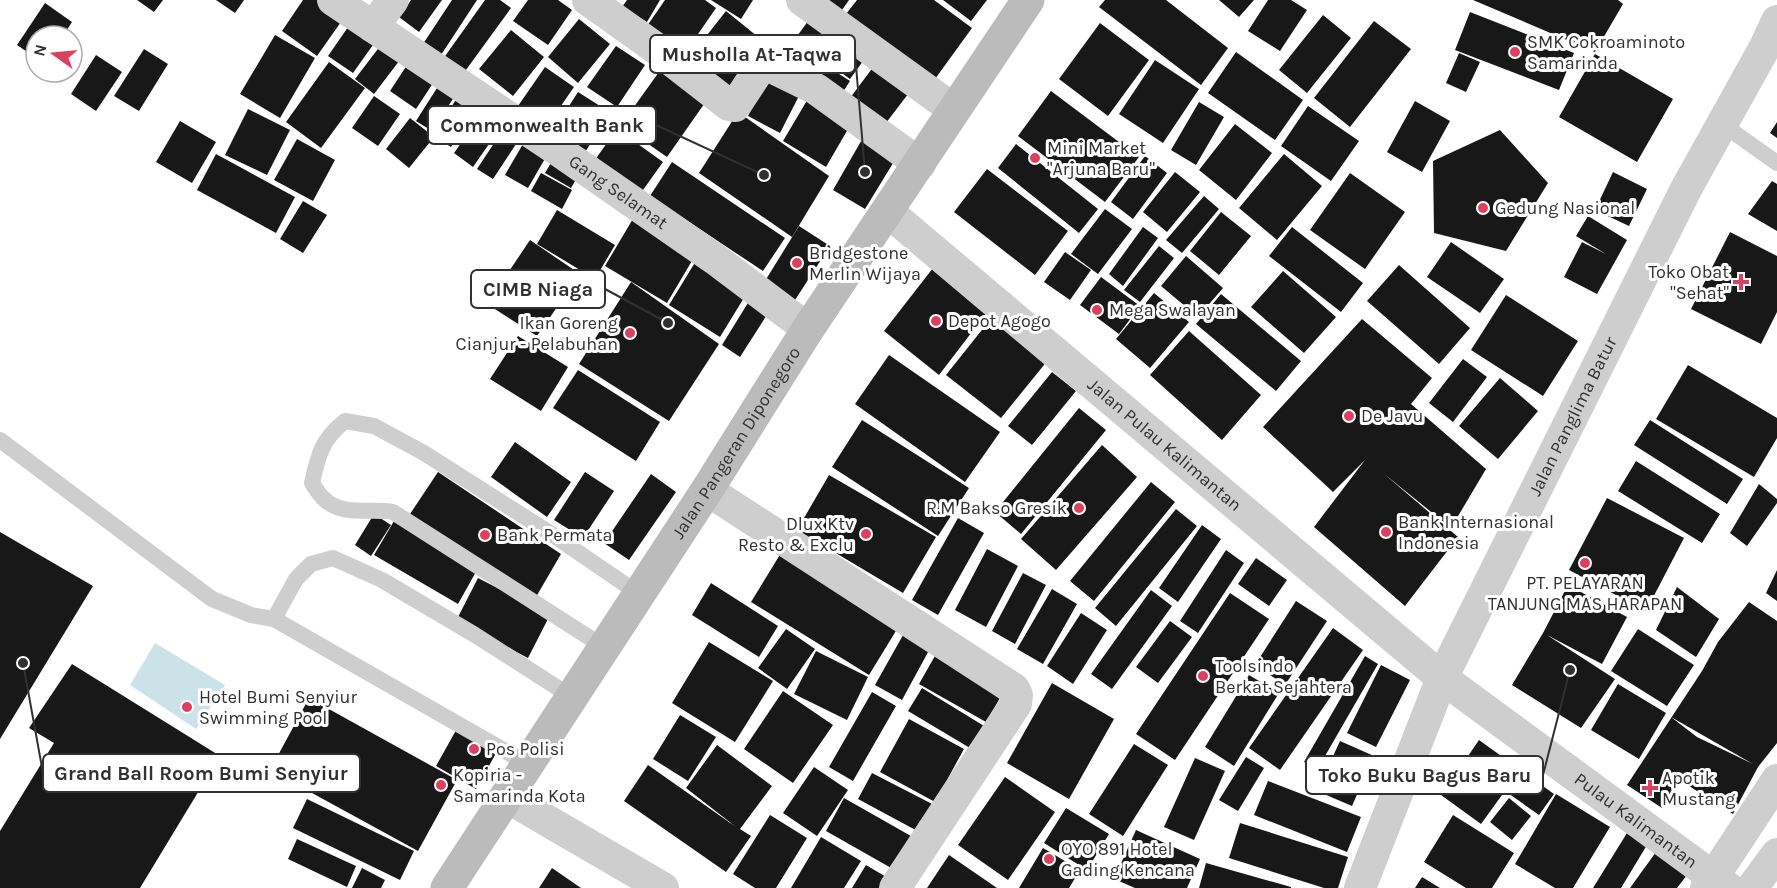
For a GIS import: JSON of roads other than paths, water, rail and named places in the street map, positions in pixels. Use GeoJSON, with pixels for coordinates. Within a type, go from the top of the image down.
{"type":"FeatureCollection","features":[{"type":"Feature","properties":{"kind":"street","name":"Gang Selamat"},"geometry":{"type":"LineString","coordinates":[[333,0],[572,160],[715,260],[808,329]]}},
{"type":"Feature","properties":{"kind":"street"},"geometry":{"type":"LineString","coordinates":[[372,27],[393,0]]}},
{"type":"Feature","properties":{"kind":"street"},"geometry":{"type":"LineString","coordinates":[[588,0],[657,49],[729,105],[735,106],[762,65],[765,64],[816,89],[920,164]]}},
{"type":"Feature","properties":{"kind":"street"},"geometry":{"type":"LineString","coordinates":[[802,0],[953,109]]}},
{"type":"Feature","properties":{"kind":"street","name":"Jalan Pangeran Diponegoro"},"geometry":{"type":"LineString","coordinates":[[447,888],[707,490],[808,329],[920,164],[953,109],[1027,0]]}},
{"type":"Feature","properties":{"kind":"street","name":"Jalan Panglima Batur"},"geometry":{"type":"LineString","coordinates":[[1360,888],[1442,678],[1680,200],[1765,47],[1777,21]]}},
{"type":"Feature","properties":{"kind":"street","name":"Jalan Pulau Kalimantan"},"geometry":{"type":"LineString","coordinates":[[887,211],[1442,678]]}},
{"type":"Feature","properties":{"kind":"street"},"geometry":{"type":"LineString","coordinates":[[707,490],[1014,689],[1017,695],[1016,704],[895,888]]}},
{"type":"Feature","properties":{"kind":"street","name":"Pulau Kalimantan"},"geometry":{"type":"LineString","coordinates":[[1442,678],[1716,884]]}},
{"type":"Feature","properties":{"kind":"street"},"geometry":{"type":"LineString","coordinates":[[1716,884],[1777,780]]}},
{"type":"Feature","properties":{"kind":"street"},"geometry":{"type":"LineString","coordinates":[[506,796],[663,888]]}},
{"type":"Feature","properties":{"kind":"street"},"geometry":{"type":"LineString","coordinates":[[1752,888],[1777,854]]}},
{"type":"Feature","properties":{"kind":"lane"},"geometry":{"type":"LineString","coordinates":[[1722,124],[1777,163]]}},
{"type":"Feature","properties":{"kind":"lane"},"geometry":{"type":"LineString","coordinates":[[604,648],[393,512],[377,509],[347,511],[324,500],[312,483],[317,456],[331,432],[345,421],[374,426],[424,453],[553,535],[639,594]]}},
{"type":"Feature","properties":{"kind":"lane"},"geometry":{"type":"LineString","coordinates":[[0,440],[212,599],[251,615],[274,619],[528,764]]}},
{"type":"Feature","properties":{"kind":"lane"},"geometry":{"type":"LineString","coordinates":[[274,619],[296,579],[311,564],[333,558],[382,580],[475,635],[572,697]]}},
{"type":"Feature","properties":{"kind":"water","name":"Hotel Bumi Senyiur Swimming Pool"},"geometry":{"type":"Polygon","coordinates":[[[155,643],[225,685],[196,729],[130,685],[155,643]]]}},
{"type":"Feature","properties":{"kind":"place","name":"SMK Cokroaminoto Samarinda"},"geometry":{"type":"Point","coordinates":[1515,52]}},
{"type":"Feature","properties":{"kind":"place","name":"Mini Market \"Arjuna Baru\""},"geometry":{"type":"Point","coordinates":[1035,158]}},
{"type":"Feature","properties":{"kind":"place","name":"Musholla At-Taqwa"},"geometry":{"type":"Point","coordinates":[865,172]}},
{"type":"Feature","properties":{"kind":"place","name":"Commonwealth Bank"},"geometry":{"type":"Point","coordinates":[764,175]}},
{"type":"Feature","properties":{"kind":"place","name":"Gedung Nasional"},"geometry":{"type":"Point","coordinates":[1483,208]}},
{"type":"Feature","properties":{"kind":"place","name":"Bridgestone Merlin Wijaya"},"geometry":{"type":"Point","coordinates":[797,263]}},
{"type":"Feature","properties":{"kind":"place","name":"Toko Obat \"Sehat\""},"geometry":{"type":"Point","coordinates":[1741,282]}},
{"type":"Feature","properties":{"kind":"place","name":"Mega Swalayan"},"geometry":{"type":"Point","coordinates":[1097,310]}},
{"type":"Feature","properties":{"kind":"place","name":"Depot Agogo"},"geometry":{"type":"Point","coordinates":[936,321]}},
{"type":"Feature","properties":{"kind":"place","name":"CIMB Niaga"},"geometry":{"type":"Point","coordinates":[668,323]}},
{"type":"Feature","properties":{"kind":"place","name":"Ikan Goreng Cianjur - Pelabuhan"},"geometry":{"type":"Point","coordinates":[630,333]}},
{"type":"Feature","properties":{"kind":"place","name":"De Javu"},"geometry":{"type":"Point","coordinates":[1349,416]}},
{"type":"Feature","properties":{"kind":"place","name":"R.M Bakso Gresik"},"geometry":{"type":"Point","coordinates":[1079,508]}},
{"type":"Feature","properties":{"kind":"place","name":"Bank Internasional Indonesia"},"geometry":{"type":"Point","coordinates":[1386,532]}},
{"type":"Feature","properties":{"kind":"place","name":"Dlux Ktv Resto & Exclu"},"geometry":{"type":"Point","coordinates":[866,534]}},
{"type":"Feature","properties":{"kind":"place","name":"Bank Permata"},"geometry":{"type":"Point","coordinates":[485,535]}},
{"type":"Feature","properties":{"kind":"place","name":"PT. PELAYARAN TANJUNG MAS HARAPAN"},"geometry":{"type":"Point","coordinates":[1585,563]}},
{"type":"Feature","properties":{"kind":"place","name":"Grand Ball Room Bumi Senyiur"},"geometry":{"type":"Point","coordinates":[23,663]}},
{"type":"Feature","properties":{"kind":"place","name":"Toko Buku Bagus Baru"},"geometry":{"type":"Point","coordinates":[1570,670]}},
{"type":"Feature","properties":{"kind":"place","name":"Toolsindo Berkat Sejahtera"},"geometry":{"type":"Point","coordinates":[1203,676]}},
{"type":"Feature","properties":{"kind":"place","name":"Hotel Bumi Senyiur Swimming Pool"},"geometry":{"type":"Point","coordinates":[187,707]}},
{"type":"Feature","properties":{"kind":"place","name":"Pos Polisi"},"geometry":{"type":"Point","coordinates":[474,749]}},
{"type":"Feature","properties":{"kind":"place","name":"Kopiria - Samarinda Kota"},"geometry":{"type":"Point","coordinates":[441,785]}},
{"type":"Feature","properties":{"kind":"place","name":"Apotik Mustang"},"geometry":{"type":"Point","coordinates":[1650,788]}},
{"type":"Feature","properties":{"kind":"place","name":"OYO 891 Hotel Gading Kencana"},"geometry":{"type":"Point","coordinates":[1049,859]}}]}
